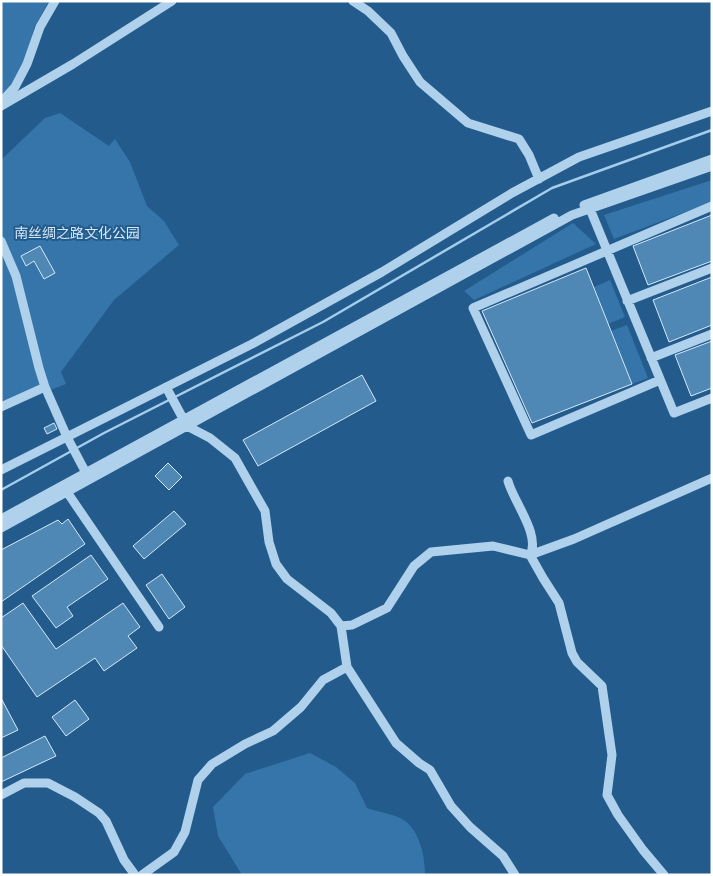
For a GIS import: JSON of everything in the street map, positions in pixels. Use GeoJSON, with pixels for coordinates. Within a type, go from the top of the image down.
{"type":"FeatureCollection","features":[{"type":"Feature","properties":{"kind":"street"},"geometry":{"type":"LineString","coordinates":[[1,104],[15,87],[27,64],[40,27],[55,1]]}},
{"type":"Feature","properties":{"kind":"street"},"geometry":{"type":"LineString","coordinates":[[1,104],[73,64],[172,1]]}},
{"type":"Feature","properties":{"kind":"street"},"geometry":{"type":"LineString","coordinates":[[353,1],[368,11],[391,33],[420,82],[468,123],[519,139],[529,155],[539,178]]}},
{"type":"Feature","properties":{"kind":"street"},"geometry":{"type":"LineString","coordinates":[[1,470],[252,344],[374,277],[539,178],[579,157],[712,111]]}},
{"type":"Feature","properties":{"kind":"street"},"geometry":{"type":"LineString","coordinates":[[1,528],[68,492],[185,423],[569,210],[712,159]]}},
{"type":"Feature","properties":{"kind":"street"},"geometry":{"type":"LineString","coordinates":[[1,519],[572,216],[712,166]]}},
{"type":"Feature","properties":{"kind":"street"},"geometry":{"type":"LineString","coordinates":[[660,380],[531,435],[473,308],[712,206]]}},
{"type":"Feature","properties":{"kind":"street"},"geometry":{"type":"LineString","coordinates":[[590,209],[674,413],[712,398]]}},
{"type":"Feature","properties":{"kind":"street"},"geometry":{"type":"LineString","coordinates":[[1,241],[16,276],[45,386],[67,437],[86,473]]}},
{"type":"Feature","properties":{"kind":"street"},"geometry":{"type":"LineString","coordinates":[[628,301],[712,268]]}},
{"type":"Feature","properties":{"kind":"street"},"geometry":{"type":"LineString","coordinates":[[651,358],[712,334]]}},
{"type":"Feature","properties":{"kind":"street"},"geometry":{"type":"LineString","coordinates":[[1,407],[45,386]]}},
{"type":"Feature","properties":{"kind":"street"},"geometry":{"type":"LineString","coordinates":[[166,387],[185,423],[210,438],[235,458],[265,511],[269,542],[276,564],[287,579],[331,613],[341,626],[346,667],[396,743],[419,764],[430,770],[451,806],[470,828],[503,856],[515,875]]}},
{"type":"Feature","properties":{"kind":"street"},"geometry":{"type":"LineString","coordinates":[[341,626],[352,625],[387,608],[414,566],[431,552],[494,546],[530,555],[574,539],[712,478]]}},
{"type":"Feature","properties":{"kind":"street"},"geometry":{"type":"LineString","coordinates":[[508,481],[510,490],[520,506],[533,539],[533,549],[530,555]]}},
{"type":"Feature","properties":{"kind":"street"},"geometry":{"type":"LineString","coordinates":[[68,492],[159,627]]}},
{"type":"Feature","properties":{"kind":"street"},"geometry":{"type":"LineString","coordinates":[[530,555],[559,603],[572,653],[577,662],[602,686],[612,755],[607,796],[643,850],[664,875]]}},
{"type":"Feature","properties":{"kind":"street"},"geometry":{"type":"LineString","coordinates":[[142,875],[174,852],[185,832],[198,780],[212,764],[245,744],[272,731],[301,707],[324,680],[346,667]]}},
{"type":"Feature","properties":{"kind":"street"},"geometry":{"type":"LineString","coordinates":[[1,795],[24,783],[48,783],[75,797],[106,821],[124,860],[135,875]]}},
{"type":"Feature","properties":{"kind":"green space"},"geometry":{"type":"Polygon","coordinates":[[[1,1],[49,1],[34,28],[27,54],[16,80],[1,95],[1,1]]]}},
{"type":"Feature","properties":{"kind":"green space","name":"南丝绸之路文化公园"},"geometry":{"type":"Polygon","coordinates":[[[60,113],[109,146],[115,139],[130,162],[147,206],[164,221],[179,245],[114,300],[61,372],[66,384],[1,409],[1,160],[45,118],[60,113]]]}},
{"type":"Feature","properties":{"kind":"green space"},"geometry":{"type":"Polygon","coordinates":[[[712,180],[712,202],[614,239],[604,215],[712,180]]]}},
{"type":"Feature","properties":{"kind":"green space"},"geometry":{"type":"Polygon","coordinates":[[[573,223],[596,244],[474,300],[464,291],[573,223]]]}},
{"type":"Feature","properties":{"kind":"green space"},"geometry":{"type":"Polygon","coordinates":[[[610,280],[625,317],[608,324],[594,287],[610,280]]]}},
{"type":"Feature","properties":{"kind":"green space"},"geometry":{"type":"Polygon","coordinates":[[[627,325],[648,378],[632,384],[611,331],[627,325]]]}},
{"type":"Feature","properties":{"kind":"green space"},"geometry":{"type":"Polygon","coordinates":[[[310,753],[336,767],[355,783],[367,808],[396,817],[405,821],[410,826],[421,845],[425,875],[242,875],[218,836],[213,807],[245,774],[310,753]]]}},
{"type":"Feature","properties":{"kind":"building"},"geometry":{"type":"Polygon","coordinates":[[[712,215],[712,261],[648,285],[633,246],[712,215]]]}},
{"type":"Feature","properties":{"kind":"building"},"geometry":{"type":"Polygon","coordinates":[[[112,228],[116,232],[112,236],[108,232],[112,228]]]}},
{"type":"Feature","properties":{"kind":"building"},"geometry":{"type":"Polygon","coordinates":[[[40,246],[55,273],[44,279],[34,261],[26,266],[21,256],[40,246]]]}},
{"type":"Feature","properties":{"kind":"building"},"geometry":{"type":"Polygon","coordinates":[[[586,268],[632,384],[532,423],[482,311],[586,268]]]}},
{"type":"Feature","properties":{"kind":"building"},"geometry":{"type":"Polygon","coordinates":[[[712,277],[712,325],[669,342],[653,300],[712,277]]]}},
{"type":"Feature","properties":{"kind":"building"},"geometry":{"type":"Polygon","coordinates":[[[712,341],[712,388],[691,396],[675,355],[712,341]]]}},
{"type":"Feature","properties":{"kind":"building"},"geometry":{"type":"Polygon","coordinates":[[[362,375],[376,401],[258,466],[243,440],[362,375]]]}},
{"type":"Feature","properties":{"kind":"building"},"geometry":{"type":"Polygon","coordinates":[[[54,423],[57,429],[47,434],[44,428],[54,423]]]}},
{"type":"Feature","properties":{"kind":"building"},"geometry":{"type":"Polygon","coordinates":[[[168,463],[182,477],[169,490],[155,476],[168,463]]]}},
{"type":"Feature","properties":{"kind":"building"},"geometry":{"type":"Polygon","coordinates":[[[174,511],[186,524],[144,559],[133,546],[174,511]]]}},
{"type":"Feature","properties":{"kind":"building"},"geometry":{"type":"Polygon","coordinates":[[[68,519],[85,544],[1,602],[1,550],[58,520],[62,524],[68,519]]]}},
{"type":"Feature","properties":{"kind":"building"},"geometry":{"type":"Polygon","coordinates":[[[91,555],[108,579],[67,607],[73,616],[56,628],[32,596],[91,555]]]}},
{"type":"Feature","properties":{"kind":"building"},"geometry":{"type":"Polygon","coordinates":[[[162,574],[185,607],[169,619],[146,585],[162,574]]]}},
{"type":"Feature","properties":{"kind":"building"},"geometry":{"type":"Polygon","coordinates":[[[23,603],[56,649],[123,603],[140,627],[128,636],[137,648],[104,671],[95,658],[37,697],[1,645],[1,618],[23,603]]]}},
{"type":"Feature","properties":{"kind":"building"},"geometry":{"type":"Polygon","coordinates":[[[1,698],[18,730],[1,738],[1,698]]]}},
{"type":"Feature","properties":{"kind":"building"},"geometry":{"type":"Polygon","coordinates":[[[75,700],[89,719],[66,736],[52,717],[75,700]]]}},
{"type":"Feature","properties":{"kind":"building"},"geometry":{"type":"Polygon","coordinates":[[[45,736],[56,756],[1,782],[1,758],[45,736]]]}},
{"type":"Feature","properties":{"kind":"waterway"},"geometry":{"type":"LineString","coordinates":[[1,490],[104,433],[323,322],[552,188],[712,130]]}}]}
